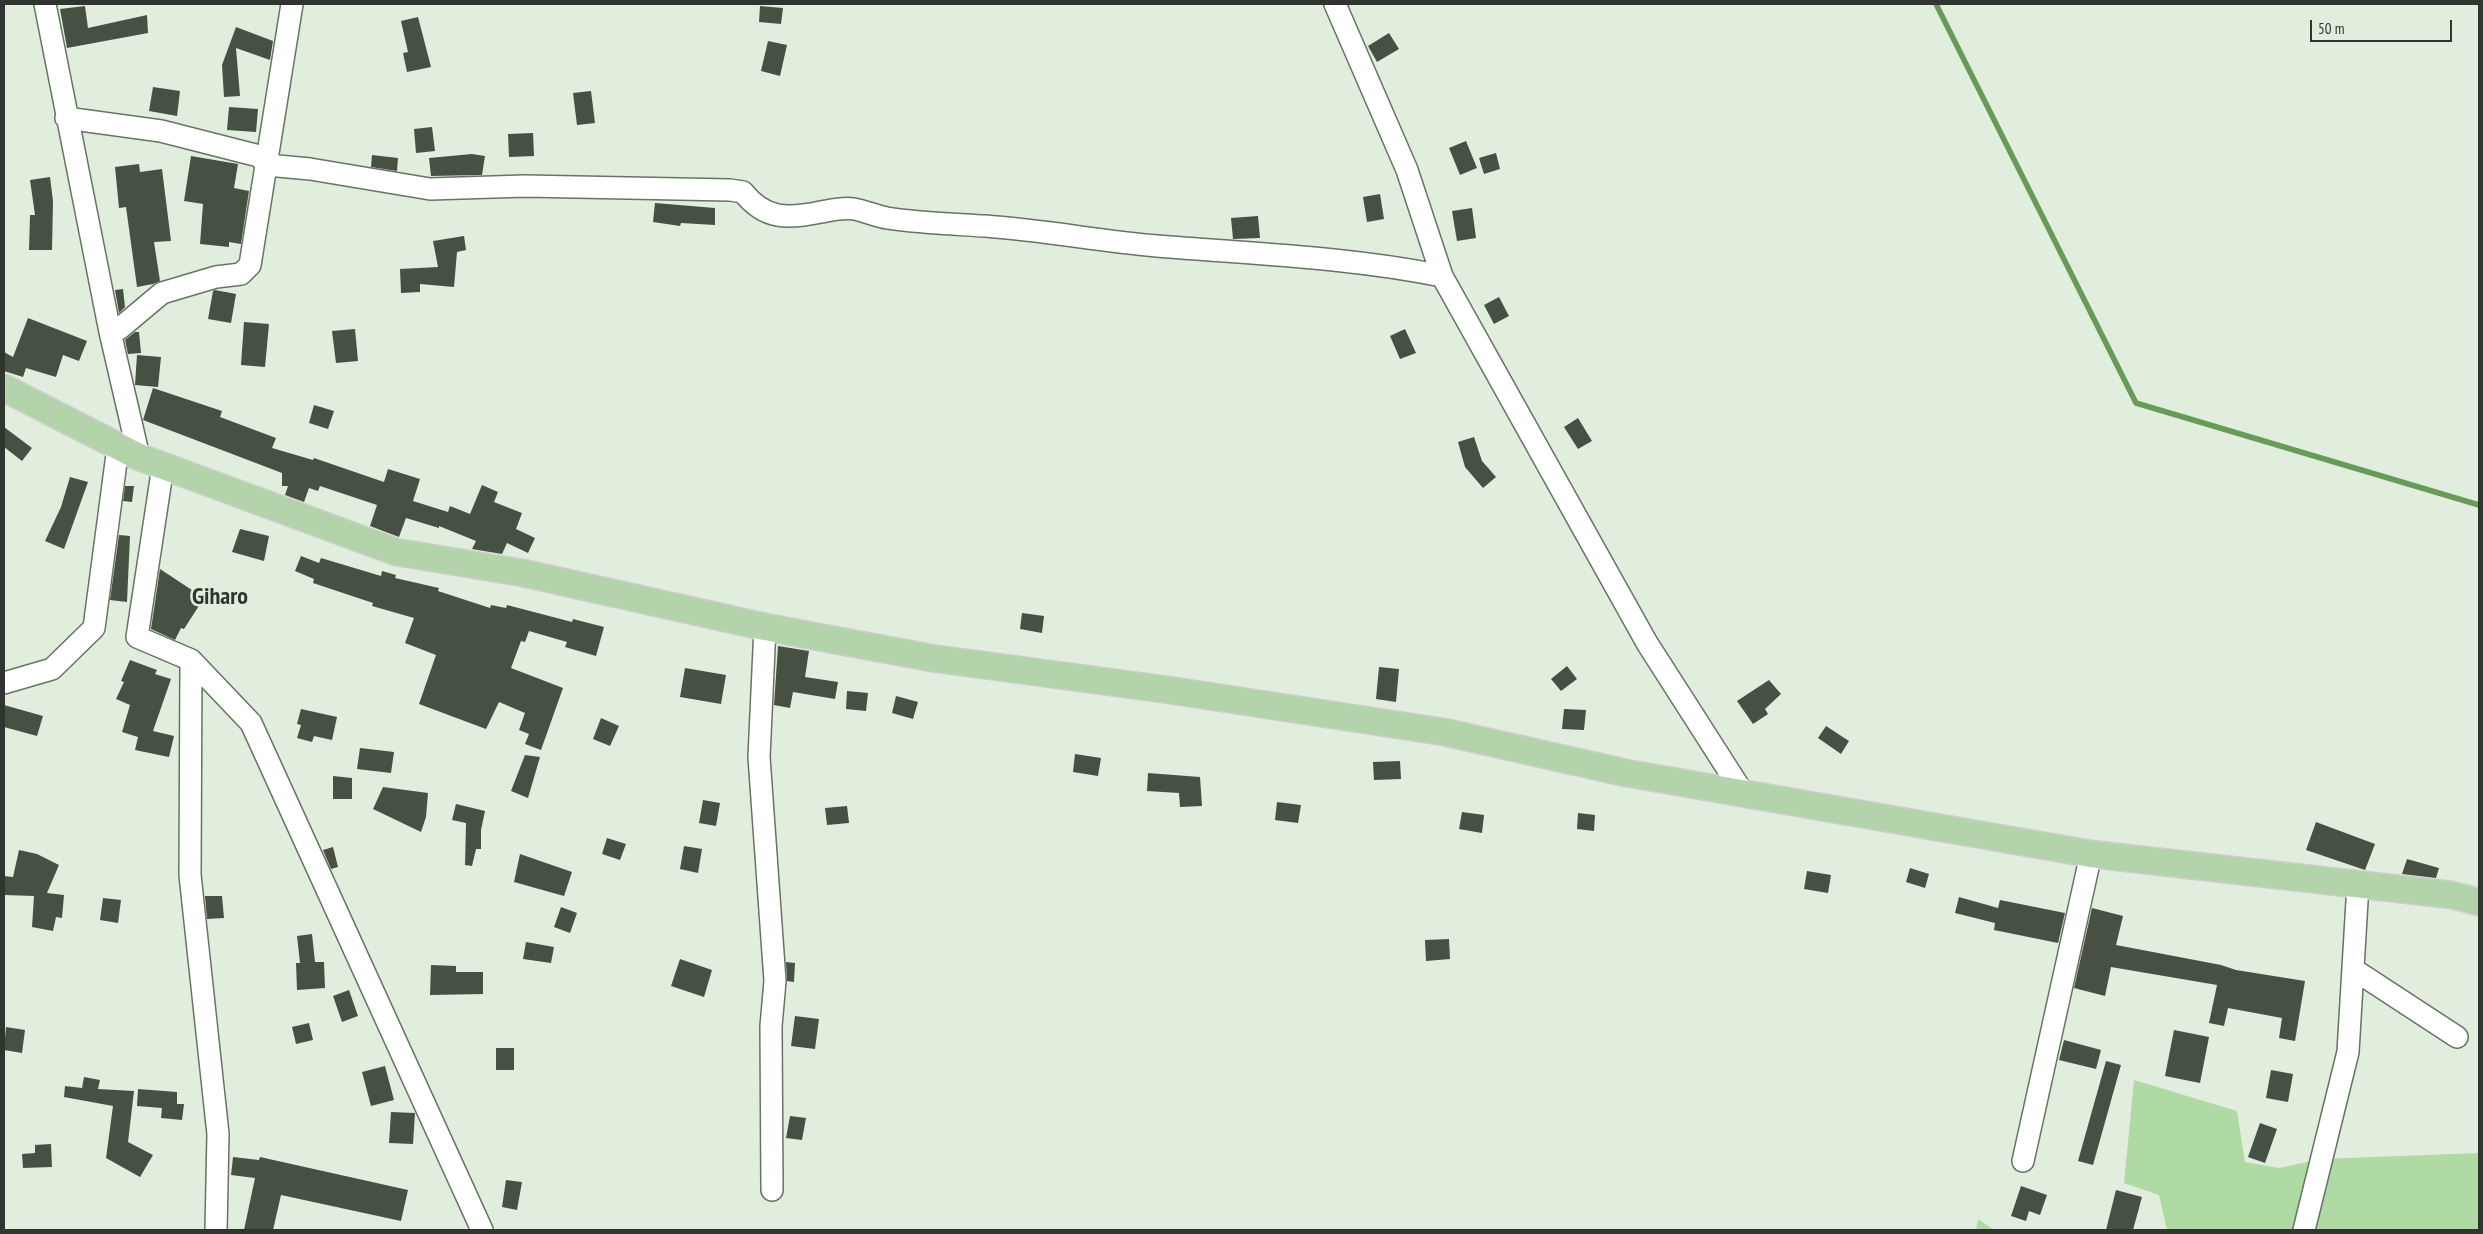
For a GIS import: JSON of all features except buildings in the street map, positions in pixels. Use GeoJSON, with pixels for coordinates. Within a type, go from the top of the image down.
{"type":"FeatureCollection","features":[{"type":"Feature","properties":{"kind":"main road"},"geometry":{"type":"LineString","coordinates":[[4,388],[128,452],[396,552],[523,573],[765,627],[941,660],[1169,690],[1444,732],[1626,773],[2091,854],[2452,895],[2479,902]]}},
{"type":"Feature","properties":{"kind":"street"},"geometry":{"type":"LineString","coordinates":[[4,683],[52,669],[94,628],[128,452],[110,332],[66,118],[45,4]]}},
{"type":"Feature","properties":{"kind":"street"},"geometry":{"type":"LineString","coordinates":[[110,332],[119,329],[162,293],[216,277],[241,274],[250,265],[292,4]]}},
{"type":"Feature","properties":{"kind":"street"},"geometry":{"type":"LineString","coordinates":[[1335,4],[1407,170],[1442,276],[1647,643],[1743,793]]}},
{"type":"Feature","properties":{"kind":"street"},"geometry":{"type":"LineString","coordinates":[[66,118],[161,131],[259,156],[267,166],[346,174],[430,189],[525,186],[730,190],[743,192],[753,205],[778,216],[796,217],[842,208],[854,209],[886,218],[910,221],[985,226],[1158,246],[1287,255],[1391,266],[1442,276]]}},
{"type":"Feature","properties":{"kind":"street"},"geometry":{"type":"LineString","coordinates":[[163,466],[137,638],[191,660],[251,723],[482,1230]]}},
{"type":"Feature","properties":{"kind":"street"},"geometry":{"type":"LineString","coordinates":[[765,627],[759,757],[775,981],[771,1026],[772,1190]]}},
{"type":"Feature","properties":{"kind":"street"},"geometry":{"type":"LineString","coordinates":[[191,660],[190,875],[218,1134],[216,1230]]}},
{"type":"Feature","properties":{"kind":"street"},"geometry":{"type":"LineString","coordinates":[[2023,1161],[2091,854]]}},
{"type":"Feature","properties":{"kind":"street"},"geometry":{"type":"LineString","coordinates":[[2304,1230],[2348,1052],[2358,884]]}},
{"type":"Feature","properties":{"kind":"street"},"geometry":{"type":"LineString","coordinates":[[2353,969],[2457,1038]]}},
{"type":"Feature","properties":{"kind":"green space"},"geometry":{"type":"Polygon","coordinates":[[[2134,1080],[2237,1111],[2245,1162],[2279,1168],[2321,1159],[2479,1153],[2479,1230],[2167,1230],[2159,1195],[2124,1183],[2134,1080]]]}},
{"type":"Feature","properties":{"kind":"green space"},"geometry":{"type":"Polygon","coordinates":[[[1978,1219],[1994,1230],[1976,1230],[1978,1219]]]}},
{"type":"Feature","properties":{"kind":"waterway"},"geometry":{"type":"LineString","coordinates":[[1936,4],[2136,403],[2479,505]]}},
{"type":"Feature","properties":{"kind":"district","name":"Giharo"},"geometry":{"type":"Point","coordinates":[220,597]}}]}
